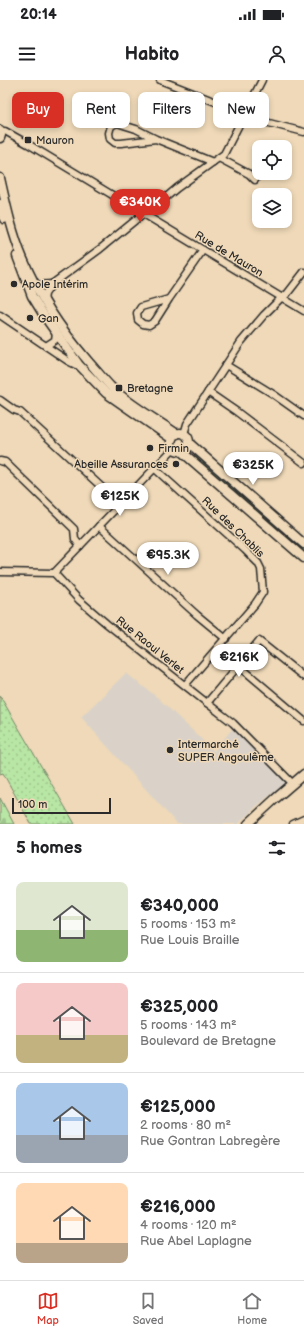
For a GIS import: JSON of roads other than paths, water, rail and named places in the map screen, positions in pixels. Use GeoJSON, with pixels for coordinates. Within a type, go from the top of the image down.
{"type":"FeatureCollection","features":[{"type":"Feature","properties":{"kind":"main road"},"geometry":{"type":"LineString","coordinates":[[0,178],[14,233],[23,259],[44,301],[71,340],[111,388],[178,436]]}},
{"type":"Feature","properties":{"kind":"main road"},"geometry":{"type":"LineString","coordinates":[[0,204],[8,234],[32,296],[56,333],[79,364],[106,393],[178,436],[188,438],[189,444],[187,449],[177,450]]}},
{"type":"Feature","properties":{"kind":"main road"},"geometry":{"type":"LineString","coordinates":[[178,436],[171,444],[177,450],[304,558]]}},
{"type":"Feature","properties":{"kind":"main road"},"geometry":{"type":"LineString","coordinates":[[189,444],[304,544]]}},
{"type":"Feature","properties":{"kind":"main road"},"geometry":{"type":"LineString","coordinates":[[248,824],[275,798],[304,774]]}},
{"type":"Feature","properties":{"kind":"street"},"geometry":{"type":"LineString","coordinates":[[160,80],[213,101]]}},
{"type":"Feature","properties":{"kind":"street"},"geometry":{"type":"LineString","coordinates":[[256,92],[262,80]]}},
{"type":"Feature","properties":{"kind":"street"},"geometry":{"type":"LineString","coordinates":[[156,139],[115,143],[110,139],[109,133],[111,126],[117,123],[136,129],[156,139],[216,160],[249,174],[252,177]]}},
{"type":"Feature","properties":{"kind":"street"},"geometry":{"type":"LineString","coordinates":[[269,123],[304,132]]}},
{"type":"Feature","properties":{"kind":"street"},"geometry":{"type":"LineString","coordinates":[[44,301],[45,294],[52,284],[150,211],[177,188],[224,154],[237,128]]}},
{"type":"Feature","properties":{"kind":"street","name":"Rue de Mauron"},"geometry":{"type":"LineString","coordinates":[[0,133],[5,131],[304,312]]}},
{"type":"Feature","properties":{"kind":"street"},"geometry":{"type":"LineString","coordinates":[[169,299],[141,307],[137,313],[138,320],[143,324],[149,325],[155,321],[203,250]]}},
{"type":"Feature","properties":{"kind":"street"},"geometry":{"type":"LineString","coordinates":[[178,436],[241,342],[281,298],[287,294],[304,272]]}},
{"type":"Feature","properties":{"kind":"street"},"geometry":{"type":"LineString","coordinates":[[36,285],[52,284]]}},
{"type":"Feature","properties":{"kind":"street"},"geometry":{"type":"LineString","coordinates":[[0,315],[68,361],[76,365],[79,364]]}},
{"type":"Feature","properties":{"kind":"street"},"geometry":{"type":"LineString","coordinates":[[46,346],[54,340],[56,333]]}},
{"type":"Feature","properties":{"kind":"street"},"geometry":{"type":"LineString","coordinates":[[226,365],[273,394],[304,416]]}},
{"type":"Feature","properties":{"kind":"street"},"geometry":{"type":"LineString","coordinates":[[208,392],[304,463]]}},
{"type":"Feature","properties":{"kind":"street"},"geometry":{"type":"LineString","coordinates":[[0,400],[14,410],[20,412],[120,504]]}},
{"type":"Feature","properties":{"kind":"street"},"geometry":{"type":"LineString","coordinates":[[0,572],[54,573],[154,468],[177,450]]}},
{"type":"Feature","properties":{"kind":"street"},"geometry":{"type":"LineString","coordinates":[[0,461],[5,462],[74,529],[75,539],[80,546]]}},
{"type":"Feature","properties":{"kind":"street","name":"Rue des Chablis"},"geometry":{"type":"LineString","coordinates":[[154,468],[245,550],[258,563],[261,569],[263,592],[226,639],[185,685]]}},
{"type":"Feature","properties":{"kind":"street"},"geometry":{"type":"LineString","coordinates":[[99,526],[197,615],[226,639]]}},
{"type":"Feature","properties":{"kind":"street","name":"Rue Raoul Verlet"},"geometry":{"type":"LineString","coordinates":[[54,573],[79,600],[107,624],[233,723],[293,784]]}},
{"type":"Feature","properties":{"kind":"street"},"geometry":{"type":"LineString","coordinates":[[207,703],[259,641],[304,678]]}},
{"type":"Feature","properties":{"kind":"street"},"geometry":{"type":"LineString","coordinates":[[238,665],[304,721]]}},
{"type":"Feature","properties":{"kind":"street"},"geometry":{"type":"LineString","coordinates":[[292,824],[304,819]]}},
{"type":"Feature","properties":{"kind":"place","name":"Mauron"},"geometry":{"type":"Point","coordinates":[28,140]}},
{"type":"Feature","properties":{"kind":"place","name":"Apole Intérim"},"geometry":{"type":"Point","coordinates":[14,284]}},
{"type":"Feature","properties":{"kind":"place","name":"Gan"},"geometry":{"type":"Point","coordinates":[30,318]}},
{"type":"Feature","properties":{"kind":"place","name":"Bretagne"},"geometry":{"type":"Point","coordinates":[119,388]}},
{"type":"Feature","properties":{"kind":"place","name":"Firmin"},"geometry":{"type":"Point","coordinates":[150,448]}},
{"type":"Feature","properties":{"kind":"place","name":"Abeille Assurances"},"geometry":{"type":"Point","coordinates":[176,464]}},
{"type":"Feature","properties":{"kind":"place","name":"Intermarché SUPER Angoulême"},"geometry":{"type":"Point","coordinates":[170,750]}}]}
